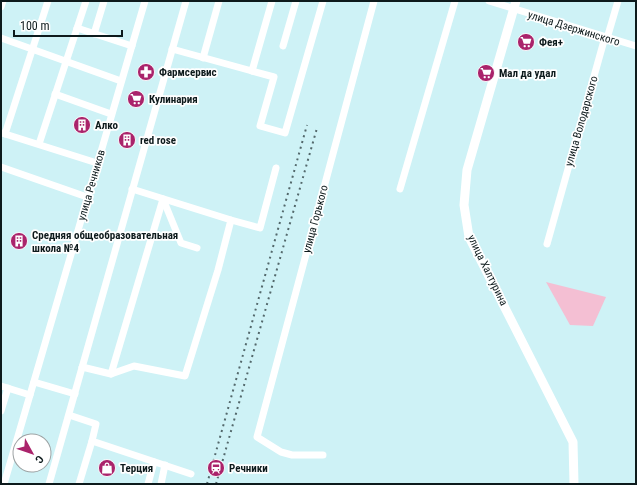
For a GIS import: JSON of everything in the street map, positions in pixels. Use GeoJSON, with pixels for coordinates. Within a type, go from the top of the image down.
{"type":"FeatureCollection","features":[{"type":"Feature","properties":{"kind":"main road","name":"улица Халтурина"},"geometry":{"type":"LineString","coordinates":[[515,5],[467,170],[464,205],[469,237],[573,442],[574,484]]}},
{"type":"Feature","properties":{"kind":"street"},"geometry":{"type":"LineString","coordinates":[[1,7],[3,1]]}},
{"type":"Feature","properties":{"kind":"street"},"geometry":{"type":"LineString","coordinates":[[48,1],[3,133],[97,163]]}},
{"type":"Feature","properties":{"kind":"street"},"geometry":{"type":"LineString","coordinates":[[39,144],[86,1]]}},
{"type":"Feature","properties":{"kind":"street"},"geometry":{"type":"LineString","coordinates":[[94,34],[104,1]]}},
{"type":"Feature","properties":{"kind":"street","name":"улица Речников"},"geometry":{"type":"LineString","coordinates":[[4,484],[145,1]]}},
{"type":"Feature","properties":{"kind":"street"},"geometry":{"type":"LineString","coordinates":[[49,484],[186,1]]}},
{"type":"Feature","properties":{"kind":"street"},"geometry":{"type":"LineString","coordinates":[[203,58],[219,1]]}},
{"type":"Feature","properties":{"kind":"street"},"geometry":{"type":"LineString","coordinates":[[252,71],[272,1]]}},
{"type":"Feature","properties":{"kind":"street"},"geometry":{"type":"LineString","coordinates":[[283,46],[296,1]]}},
{"type":"Feature","properties":{"kind":"street"},"geometry":{"type":"LineString","coordinates":[[172,49],[274,77],[260,126],[285,133],[323,1]]}},
{"type":"Feature","properties":{"kind":"street","name":"улица Горького"},"geometry":{"type":"LineString","coordinates":[[323,455],[292,455],[281,452],[257,437],[374,1]]}},
{"type":"Feature","properties":{"kind":"street"},"geometry":{"type":"LineString","coordinates":[[400,189],[456,1]]}},
{"type":"Feature","properties":{"kind":"street","name":"улица Дзержинского"},"geometry":{"type":"LineString","coordinates":[[488,1],[515,5],[605,37],[636,46]]}},
{"type":"Feature","properties":{"kind":"street","name":"улица Володарского"},"geometry":{"type":"LineString","coordinates":[[547,244],[605,37],[608,35],[618,1]]}},
{"type":"Feature","properties":{"kind":"street"},"geometry":{"type":"LineString","coordinates":[[77,28],[132,46]]}},
{"type":"Feature","properties":{"kind":"street"},"geometry":{"type":"LineString","coordinates":[[1,38],[121,81]]}},
{"type":"Feature","properties":{"kind":"street"},"geometry":{"type":"LineString","coordinates":[[55,94],[111,114]]}},
{"type":"Feature","properties":{"kind":"street"},"geometry":{"type":"LineString","coordinates":[[1,167],[87,197]]}},
{"type":"Feature","properties":{"kind":"street"},"geometry":{"type":"LineString","coordinates":[[132,189],[260,228],[276,168]]}},
{"type":"Feature","properties":{"kind":"street"},"geometry":{"type":"LineString","coordinates":[[163,199],[181,243],[197,248]]}},
{"type":"Feature","properties":{"kind":"street"},"geometry":{"type":"LineString","coordinates":[[111,374],[163,199]]}},
{"type":"Feature","properties":{"kind":"street"},"geometry":{"type":"LineString","coordinates":[[82,367],[111,374],[134,366],[184,376],[218,270],[231,220]]}},
{"type":"Feature","properties":{"kind":"street"},"geometry":{"type":"LineString","coordinates":[[34,382],[75,394]]}},
{"type":"Feature","properties":{"kind":"street"},"geometry":{"type":"LineString","coordinates":[[1,411],[4,387],[30,395]]}},
{"type":"Feature","properties":{"kind":"street"},"geometry":{"type":"LineString","coordinates":[[69,415],[96,424],[79,484]]}},
{"type":"Feature","properties":{"kind":"street"},"geometry":{"type":"LineString","coordinates":[[92,441],[191,474]]}},
{"type":"Feature","properties":{"kind":"street"},"geometry":{"type":"LineString","coordinates":[[148,484],[154,462]]}},
{"type":"Feature","properties":{"kind":"street"},"geometry":{"type":"LineString","coordinates":[[161,484],[165,465]]}},
{"type":"Feature","properties":{"kind":"shaded area"},"geometry":{"type":"Polygon","coordinates":[[[546,282],[606,297],[593,326],[570,325],[546,282]]]}},
{"type":"Feature","properties":{"kind":"railway"},"geometry":{"type":"LineString","coordinates":[[207,484],[307,125]]}},
{"type":"Feature","properties":{"kind":"railway"},"geometry":{"type":"LineString","coordinates":[[216,484],[317,128]]}},
{"type":"Feature","properties":{"kind":"place","name":"Фея+"},"geometry":{"type":"Point","coordinates":[526,42]}},
{"type":"Feature","properties":{"kind":"place","name":"Фармсервис"},"geometry":{"type":"Point","coordinates":[146,72]}},
{"type":"Feature","properties":{"kind":"place","name":"Мал да удал"},"geometry":{"type":"Point","coordinates":[486,73]}},
{"type":"Feature","properties":{"kind":"place","name":"Кулинария"},"geometry":{"type":"Point","coordinates":[136,99]}},
{"type":"Feature","properties":{"kind":"place","name":"Алко"},"geometry":{"type":"Point","coordinates":[82,125]}},
{"type":"Feature","properties":{"kind":"place","name":"red rose"},"geometry":{"type":"Point","coordinates":[127,140]}},
{"type":"Feature","properties":{"kind":"place","name":"Средняя общеобразовательная школа №4"},"geometry":{"type":"Point","coordinates":[19,241]}},
{"type":"Feature","properties":{"kind":"place","name":"Терция"},"geometry":{"type":"Point","coordinates":[107,468]}},
{"type":"Feature","properties":{"kind":"place","name":"Речники"},"geometry":{"type":"Point","coordinates":[216,468]}}]}
